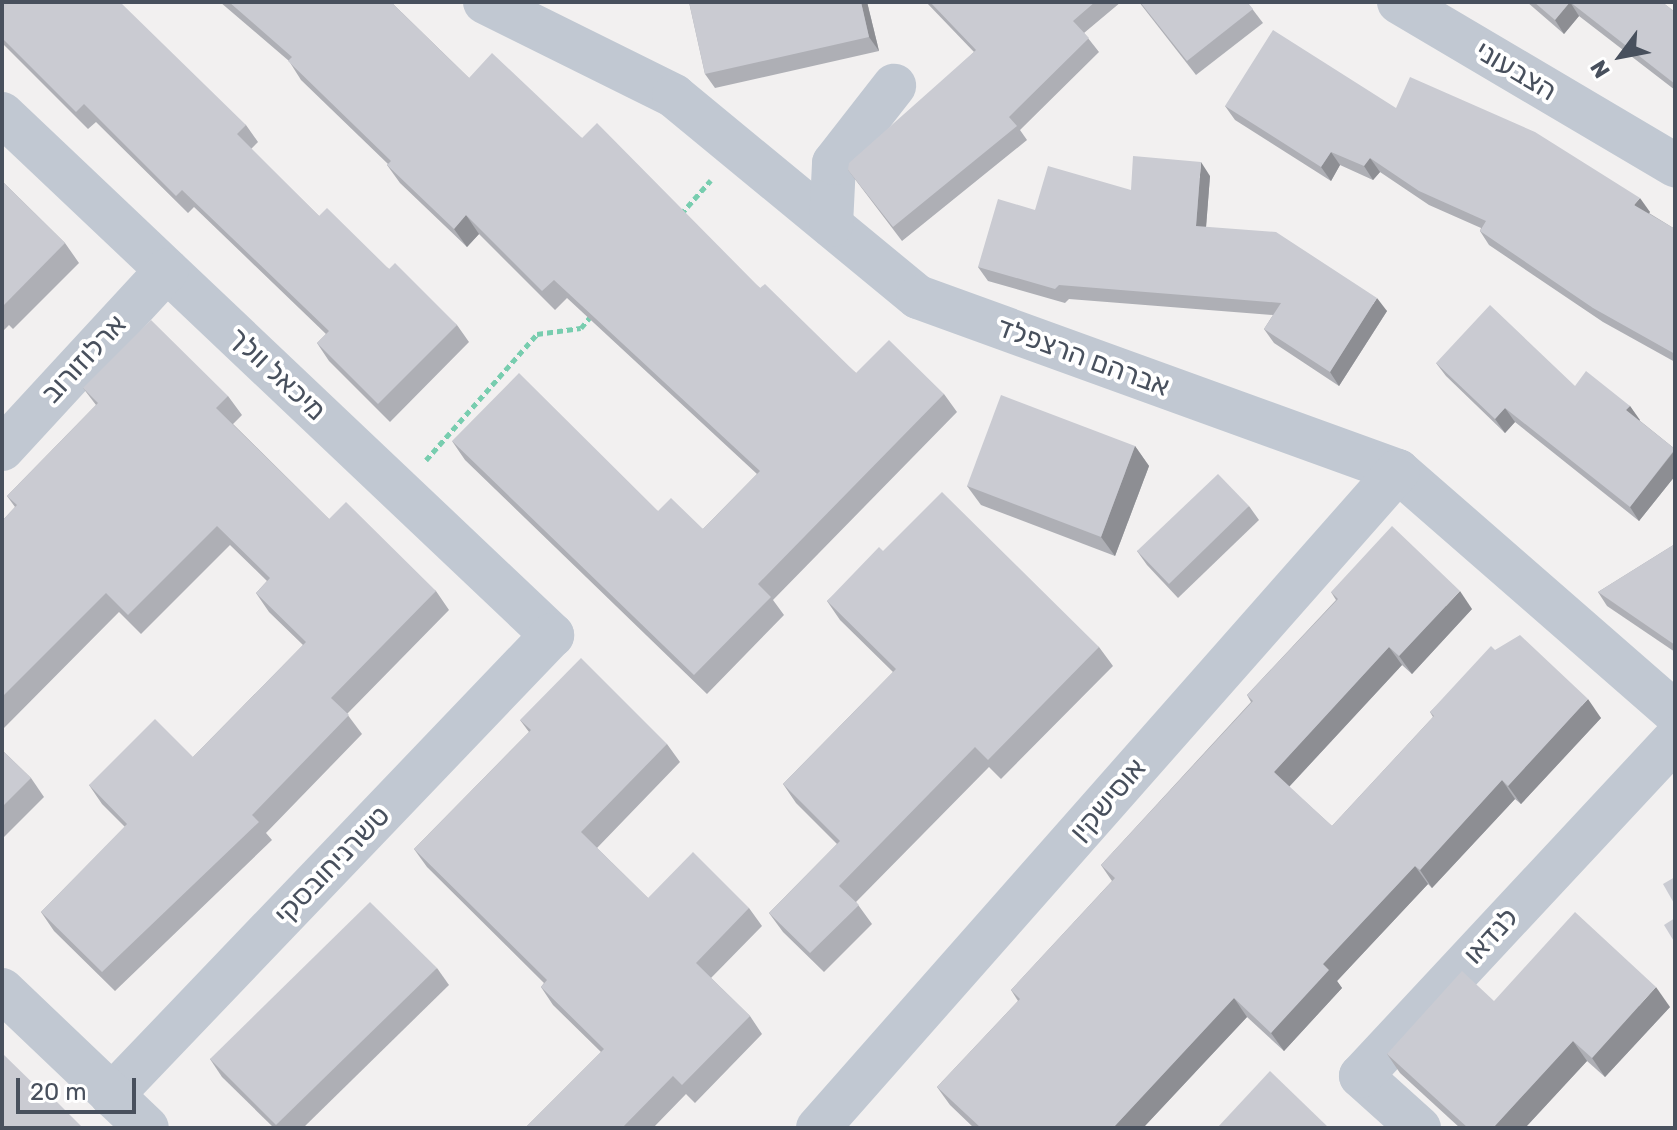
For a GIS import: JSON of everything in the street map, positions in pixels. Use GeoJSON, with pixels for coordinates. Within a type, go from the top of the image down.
{"type":"FeatureCollection","features":[{"type":"Feature","properties":{"kind":"street","name":"אברהם הרצפלד"},"geometry":{"type":"LineString","coordinates":[[485,2],[674,96],[918,297],[1398,471],[1675,713]]}},
{"type":"Feature","properties":{"kind":"street","name":"הצבעוני"},"geometry":{"type":"LineString","coordinates":[[1399,2],[1675,165]]}},
{"type":"Feature","properties":{"kind":"street"},"geometry":{"type":"LineString","coordinates":[[831,225],[834,163],[894,86]]}},
{"type":"Feature","properties":{"kind":"street","name":"מיכאל וולך"},"geometry":{"type":"LineString","coordinates":[[2,114],[552,635]]}},
{"type":"Feature","properties":{"kind":"street","name":"ארלוזורוב"},"geometry":{"type":"LineString","coordinates":[[2,449],[167,270]]}},
{"type":"Feature","properties":{"kind":"street","name":"אוסישקין"},"geometry":{"type":"LineString","coordinates":[[827,1125],[1398,471]]}},
{"type":"Feature","properties":{"kind":"street","name":"טשרניחובסקי"},"geometry":{"type":"LineString","coordinates":[[112,1095],[552,635]]}},
{"type":"Feature","properties":{"kind":"street","name":"לנדאו"},"geometry":{"type":"LineString","coordinates":[[1419,1128],[1361,1076],[1675,739]]}},
{"type":"Feature","properties":{"kind":"street"},"geometry":{"type":"LineString","coordinates":[[2,990],[147,1128]]}},
{"type":"Feature","properties":{"kind":"path"},"geometry":{"type":"LineString","coordinates":[[675,221],[738,149]]}},
{"type":"Feature","properties":{"kind":"path"},"geometry":{"type":"LineString","coordinates":[[399,490],[537,334],[581,328],[602,304]]}},
{"type":"Feature","properties":{"kind":"building"},"geometry":{"type":"Polygon","coordinates":[[[2,2],[120,2],[246,125],[237,134],[319,216],[327,208],[389,269],[395,263],[457,325],[378,404],[317,343],[329,331],[182,190],[176,196],[84,104],[76,112],[2,38],[2,2]]]}},
{"type":"Feature","properties":{"kind":"building"},"geometry":{"type":"Polygon","coordinates":[[[229,2],[391,2],[469,78],[492,53],[582,138],[597,123],[760,288],[765,284],[856,373],[889,340],[944,394],[758,584],[771,597],[694,675],[452,441],[519,373],[658,511],[671,498],[703,529],[760,471],[554,280],[542,291],[466,215],[454,229],[387,165],[391,161],[288,61],[292,57],[229,2]]]}},
{"type":"Feature","properties":{"kind":"building"},"geometry":{"type":"Polygon","coordinates":[[[689,2],[861,2],[869,37],[705,74],[689,2]]]}},
{"type":"Feature","properties":{"kind":"building"},"geometry":{"type":"Polygon","coordinates":[[[930,2],[1095,2],[1073,21],[1089,38],[1009,117],[1017,126],[893,227],[848,170],[849,163],[976,50],[930,2]]]}},
{"type":"Feature","properties":{"kind":"building"},"geometry":{"type":"Polygon","coordinates":[[[1140,2],[1247,2],[1253,9],[1187,61],[1140,2]]]}},
{"type":"Feature","properties":{"kind":"building"},"geometry":{"type":"Polygon","coordinates":[[[1534,2],[1570,2],[1555,20],[1534,2]]]}},
{"type":"Feature","properties":{"kind":"building"},"geometry":{"type":"Polygon","coordinates":[[[1570,2],[1662,2],[1675,12],[1675,84],[1570,2]]]}},
{"type":"Feature","properties":{"kind":"building"},"geometry":{"type":"Polygon","coordinates":[[[1273,30],[1396,108],[1410,77],[1535,132],[1640,198],[1634,205],[1675,229],[1675,354],[1593,308],[1480,231],[1486,221],[1419,191],[1370,158],[1364,166],[1331,152],[1321,167],[1225,106],[1273,30]]]}},
{"type":"Feature","properties":{"kind":"building"},"geometry":{"type":"Polygon","coordinates":[[[1133,156],[1201,162],[1196,226],[1276,232],[1377,298],[1330,372],[1264,329],[1281,303],[1059,285],[1055,289],[978,267],[998,199],[1035,210],[1048,166],[1131,190],[1133,156]]]}},
{"type":"Feature","properties":{"kind":"building"},"geometry":{"type":"Polygon","coordinates":[[[2,181],[65,243],[2,307],[2,181]]]}},
{"type":"Feature","properties":{"kind":"building"},"geometry":{"type":"Polygon","coordinates":[[[1490,305],[1575,386],[1586,371],[1630,406],[1626,410],[1675,449],[1630,507],[1505,408],[1495,419],[1436,363],[1490,305]]]}},
{"type":"Feature","properties":{"kind":"building"},"geometry":{"type":"Polygon","coordinates":[[[151,320],[228,396],[216,408],[329,519],[346,502],[436,591],[331,698],[349,715],[252,815],[259,822],[102,972],[41,912],[127,824],[89,785],[155,719],[193,757],[306,642],[256,593],[270,578],[217,526],[128,615],[106,593],[2,697],[2,521],[17,505],[7,496],[98,403],[83,388],[151,320]]]}},
{"type":"Feature","properties":{"kind":"building"},"geometry":{"type":"Polygon","coordinates":[[[1001,395],[1135,446],[1101,537],[967,486],[1001,395]]]}},
{"type":"Feature","properties":{"kind":"building"},"geometry":{"type":"Polygon","coordinates":[[[1218,474],[1249,506],[1169,584],[1137,551],[1218,474]]]}},
{"type":"Feature","properties":{"kind":"building"},"geometry":{"type":"Polygon","coordinates":[[[942,492],[1099,647],[988,760],[975,747],[839,886],[859,905],[810,953],[769,913],[840,841],[783,784],[896,669],[827,601],[879,547],[883,551],[942,492]]]}},
{"type":"Feature","properties":{"kind":"building"},"geometry":{"type":"Polygon","coordinates":[[[1392,526],[1460,591],[1399,656],[1389,647],[1274,772],[1332,826],[1434,716],[1430,712],[1491,646],[1495,650],[1520,635],[1588,699],[1508,786],[1502,780],[1420,870],[1415,866],[1323,964],[1329,970],[1271,1033],[1234,998],[1113,1128],[981,1128],[937,1087],[1020,999],[1011,990],[1115,878],[1101,865],[1253,701],[1247,695],[1338,599],[1331,592],[1392,526]]]}},
{"type":"Feature","properties":{"kind":"building"},"geometry":{"type":"Polygon","coordinates":[[[1675,544],[1675,645],[1598,592],[1675,544]]]}},
{"type":"Feature","properties":{"kind":"building"},"geometry":{"type":"Polygon","coordinates":[[[581,658],[667,744],[581,832],[648,898],[693,852],[749,908],[696,963],[750,1016],[682,1085],[673,1076],[622,1128],[525,1128],[604,1049],[541,987],[547,980],[414,849],[531,730],[520,720],[581,658]]]}},
{"type":"Feature","properties":{"kind":"building"},"geometry":{"type":"Polygon","coordinates":[[[2,750],[31,778],[2,807],[2,750]]]}},
{"type":"Feature","properties":{"kind":"building"},"geometry":{"type":"Polygon","coordinates":[[[1675,877],[1675,905],[1663,884],[1675,877]]]}},
{"type":"Feature","properties":{"kind":"building"},"geometry":{"type":"Polygon","coordinates":[[[370,902],[437,968],[276,1125],[210,1059],[370,902]]]}},
{"type":"Feature","properties":{"kind":"building"},"geometry":{"type":"Polygon","coordinates":[[[1575,912],[1656,987],[1592,1058],[1573,1041],[1493,1128],[1468,1128],[1387,1054],[1462,971],[1494,1001],[1575,912]]]}},
{"type":"Feature","properties":{"kind":"building"},"geometry":{"type":"Polygon","coordinates":[[[1675,918],[1675,943],[1664,925],[1675,918]]]}},
{"type":"Feature","properties":{"kind":"building"},"geometry":{"type":"Polygon","coordinates":[[[2,1053],[45,1095],[48,1093],[83,1128],[2,1128],[2,1053]]]}},
{"type":"Feature","properties":{"kind":"building"},"geometry":{"type":"Polygon","coordinates":[[[1270,1071],[1329,1128],[1217,1128],[1270,1071]]]}}]}
